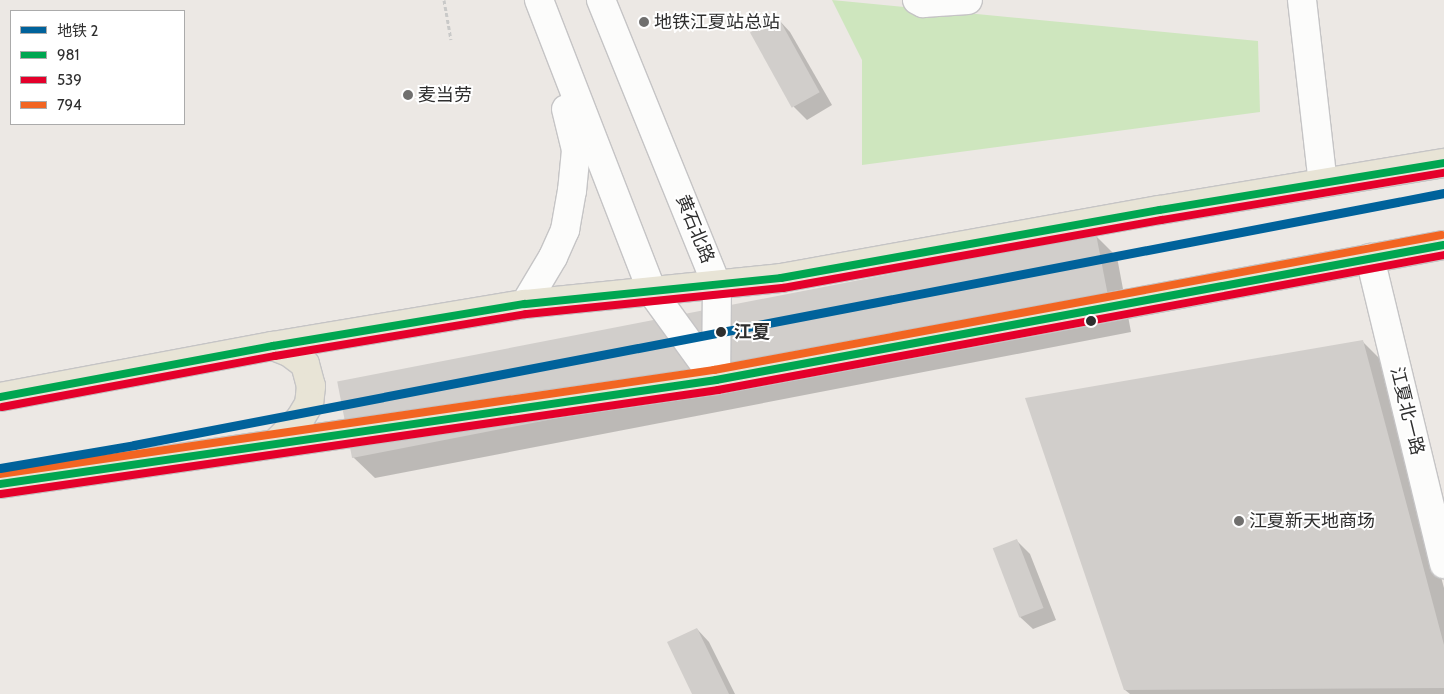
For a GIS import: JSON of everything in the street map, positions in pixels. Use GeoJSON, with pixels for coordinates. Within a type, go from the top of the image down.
{"type":"FeatureCollection","features":[{"type":"Feature","properties":{"kind":"main road"},"geometry":{"type":"LineString","coordinates":[[0,397],[274,346],[525,304],[781,278],[1444,163]]}},
{"type":"Feature","properties":{"kind":"main road"},"geometry":{"type":"LineString","coordinates":[[0,484],[716,380],[1444,244]]}},
{"type":"Feature","properties":{"kind":"main road"},"geometry":{"type":"LineString","coordinates":[[274,346],[290,352],[305,364],[310,386],[309,404],[305,412],[276,444]]}},
{"type":"Feature","properties":{"kind":"street","name":"黄石北路"},"geometry":{"type":"LineString","coordinates":[[601,0],[717,285],[716,380]]}},
{"type":"Feature","properties":{"kind":"street"},"geometry":{"type":"LineString","coordinates":[[917,0],[923,3],[968,0]]}},
{"type":"Feature","properties":{"kind":"street"},"geometry":{"type":"LineString","coordinates":[[1302,0],[1323,183]]}},
{"type":"Feature","properties":{"kind":"street"},"geometry":{"type":"LineString","coordinates":[[541,4],[652,292],[716,380]]}},
{"type":"Feature","properties":{"kind":"street"},"geometry":{"type":"LineString","coordinates":[[525,304],[554,257],[565,230],[572,191],[576,150],[541,4]]}},
{"type":"Feature","properties":{"kind":"street","name":"江夏北一路"},"geometry":{"type":"LineString","coordinates":[[1370,258],[1444,564]]}},
{"type":"Feature","properties":{"kind":"path"},"geometry":{"type":"LineString","coordinates":[[444,0],[451,40]]}},
{"type":"Feature","properties":{"kind":"green space"},"geometry":{"type":"Polygon","coordinates":[[[832,0],[1258,41],[1260,112],[862,165],[862,60],[832,0]]]}},
{"type":"Feature","properties":{"kind":"building"},"geometry":{"type":"Polygon","coordinates":[[[778,17],[820,92],[792,108],[750,33],[778,17]]]}},
{"type":"Feature","properties":{"kind":"building","name":"江夏"},"geometry":{"type":"Polygon","coordinates":[[[1096,234],[1111,311],[352,458],[337,381],[1096,234]]]}},
{"type":"Feature","properties":{"kind":"building","name":"江夏新天地商场"},"geometry":{"type":"Polygon","coordinates":[[[1363,340],[1444,645],[1444,688],[1124,690],[1025,398],[1363,340]]]}},
{"type":"Feature","properties":{"kind":"building"},"geometry":{"type":"Polygon","coordinates":[[[1017,539],[1044,608],[1019,617],[993,548],[1017,539]]]}},
{"type":"Feature","properties":{"kind":"building"},"geometry":{"type":"Polygon","coordinates":[[[697,628],[729,694],[692,694],[667,642],[697,628]]]}},
{"type":"Feature","properties":{"kind":"metro line","name":"2"},"geometry":{"type":"LineString","coordinates":[[0,468],[134,445],[1444,193]]}},
{"type":"Feature","properties":{"kind":"transit line","name":"981"},"geometry":{"type":"LineString","coordinates":[[0,397],[273,346],[525,304],[781,278],[1160,210],[1444,163]]}},
{"type":"Feature","properties":{"kind":"transit line","name":"539"},"geometry":{"type":"LineString","coordinates":[[2,407],[275,356],[526,314],[783,288],[1162,220],[1444,173]]}},
{"type":"Feature","properties":{"kind":"transit line","name":"794"},"geometry":{"type":"LineString","coordinates":[[0,474],[714,370],[1442,235]]}},
{"type":"Feature","properties":{"kind":"transit line","name":"981"},"geometry":{"type":"LineString","coordinates":[[0,484],[716,380],[1444,245]]}},
{"type":"Feature","properties":{"kind":"transit line","name":"539"},"geometry":{"type":"LineString","coordinates":[[1,494],[718,390],[1444,255]]}},
{"type":"Feature","properties":{"kind":"place","name":"地铁江夏站总站"},"geometry":{"type":"Point","coordinates":[644,22]}},
{"type":"Feature","properties":{"kind":"place","name":"麦当劳"},"geometry":{"type":"Point","coordinates":[408,95]}},
{"type":"Feature","properties":{"kind":"place","name":"江夏"},"geometry":{"type":"Point","coordinates":[721,332]}},
{"type":"Feature","properties":{"kind":"place","name":"江夏新天地商场"},"geometry":{"type":"Point","coordinates":[1239,521]}}]}
